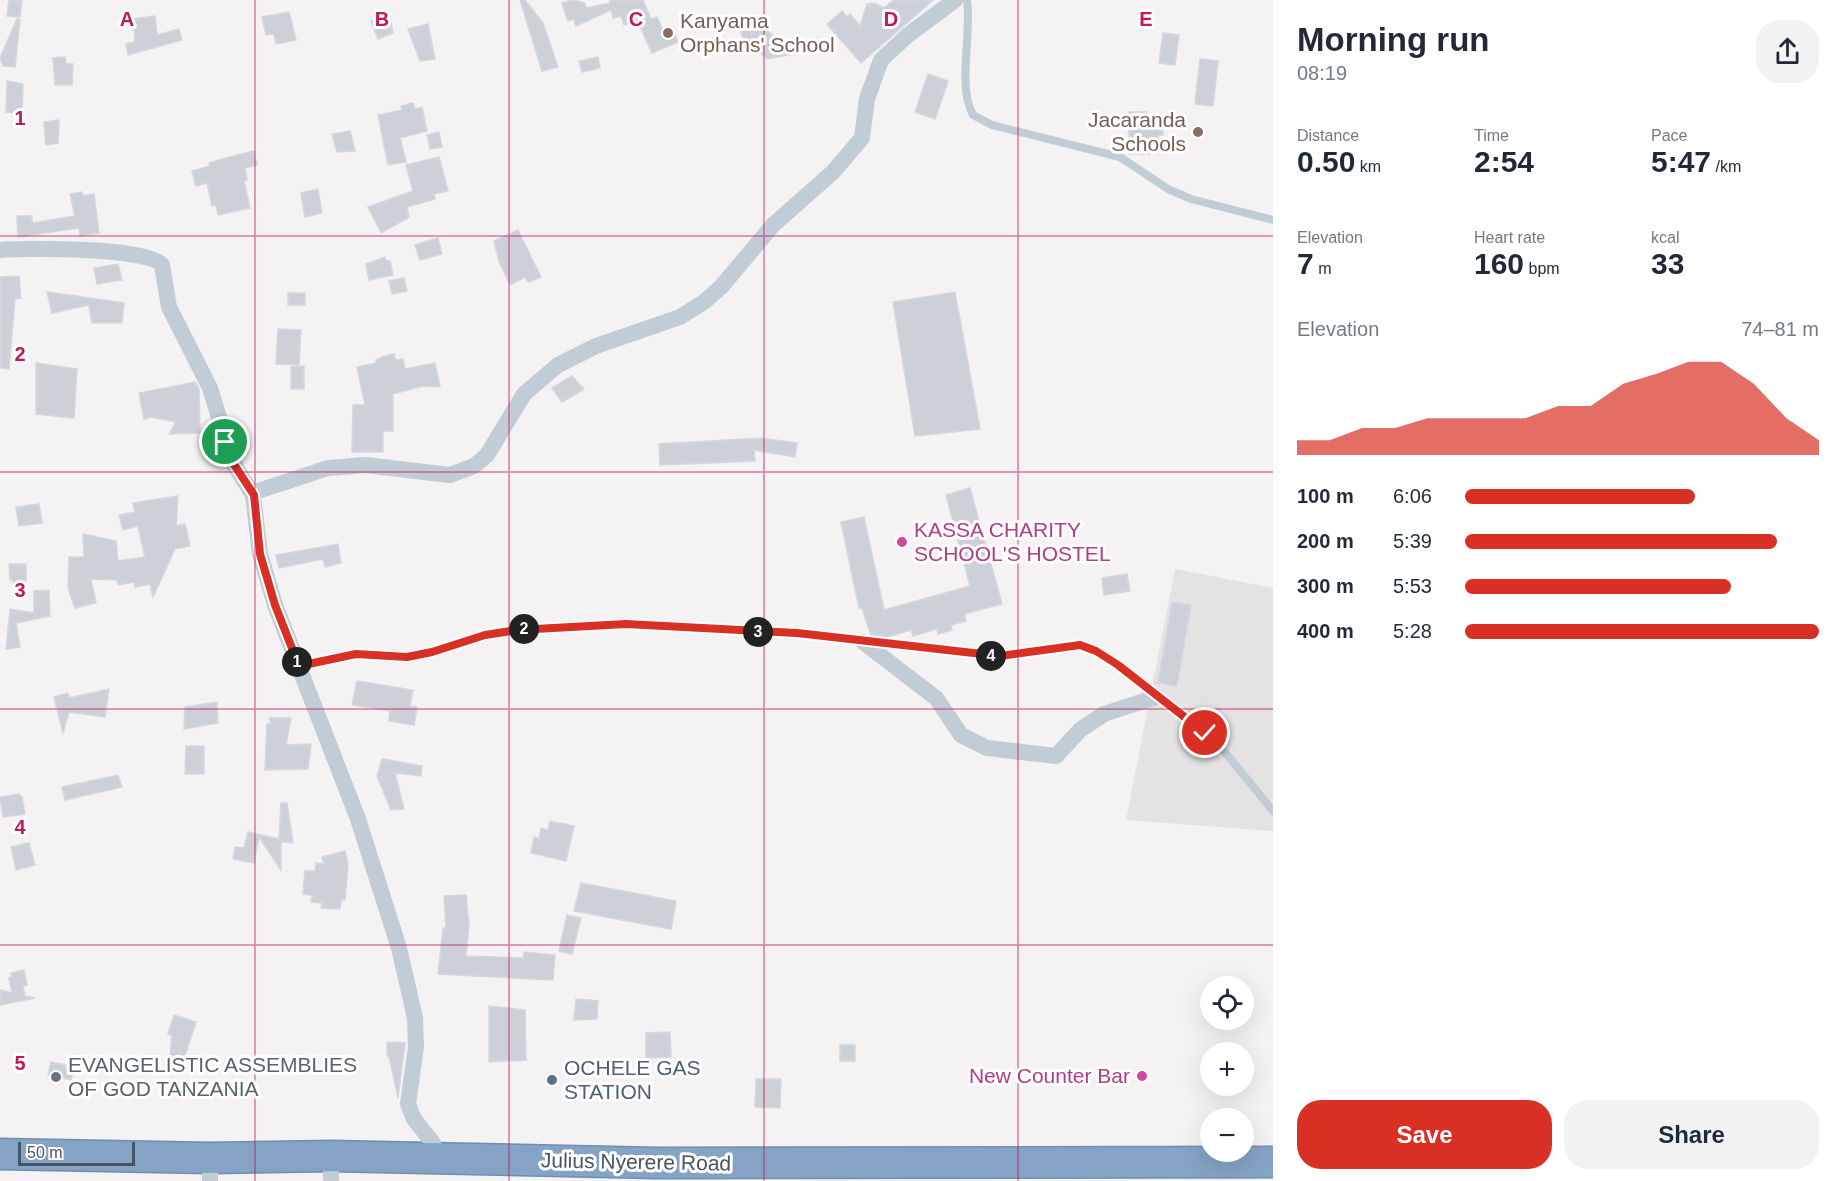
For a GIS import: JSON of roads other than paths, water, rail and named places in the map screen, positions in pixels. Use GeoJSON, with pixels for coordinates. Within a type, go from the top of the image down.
{"type":"FeatureCollection","features":[{"type":"Feature","properties":{"kind":"highway","name":"Julius Nyerere Road"},"geometry":{"type":"LineString","coordinates":[[0,1154],[210,1169],[331,1168],[438,1159],[657,1162],[1273,1162]]}},
{"type":"Feature","properties":{"kind":"street"},"geometry":{"type":"LineString","coordinates":[[252,493],[328,468],[366,465],[450,475],[474,466],[488,455],[524,394],[558,365],[596,346],[680,317],[704,302],[721,286],[773,225],[833,172],[862,138],[867,99],[881,60],[908,35],[955,0]]}},
{"type":"Feature","properties":{"kind":"street"},"geometry":{"type":"LineString","coordinates":[[0,250],[65,249],[133,254],[152,257],[161,262],[169,307],[210,388],[233,463],[256,503],[260,554],[275,605],[358,819],[410,987],[417,1047],[408,1104],[410,1113],[433,1143],[438,1159]]}},
{"type":"Feature","properties":{"kind":"street"},"geometry":{"type":"LineString","coordinates":[[863,642],[936,698],[961,735],[987,748],[1056,756],[1080,730],[1104,714],[1156,697]]}},
{"type":"Feature","properties":{"kind":"lane"},"geometry":{"type":"LineString","coordinates":[[967,0],[966,88],[967,103],[973,116],[993,125],[1120,157],[1168,189],[1191,199],[1273,220]]}},
{"type":"Feature","properties":{"kind":"lane"},"geometry":{"type":"LineString","coordinates":[[299,666],[356,654],[407,657],[432,652],[485,635],[517,630],[626,624],[797,633],[1000,656],[1080,645],[1096,651],[1118,665],[1220,746],[1273,811]]}},
{"type":"Feature","properties":{"kind":"place","name":"Kanyama Orphans' School"},"geometry":{"type":"Point","coordinates":[668,33]}},
{"type":"Feature","properties":{"kind":"place","name":"Jacaranda Schools"},"geometry":{"type":"Point","coordinates":[1198,132]}},
{"type":"Feature","properties":{"kind":"place","name":"KASSA CHARITY SCHOOL'S HOSTEL"},"geometry":{"type":"Point","coordinates":[902,542]}},
{"type":"Feature","properties":{"kind":"place","name":"New Counter Bar"},"geometry":{"type":"Point","coordinates":[1142,1076]}},
{"type":"Feature","properties":{"kind":"place","name":"EVANGELISTIC ASSEMBLIES OF GOD TANZANIA"},"geometry":{"type":"Point","coordinates":[56,1077]}},
{"type":"Feature","properties":{"kind":"place","name":"OCHELE GAS STATION"},"geometry":{"type":"Point","coordinates":[552,1080]}}]}
